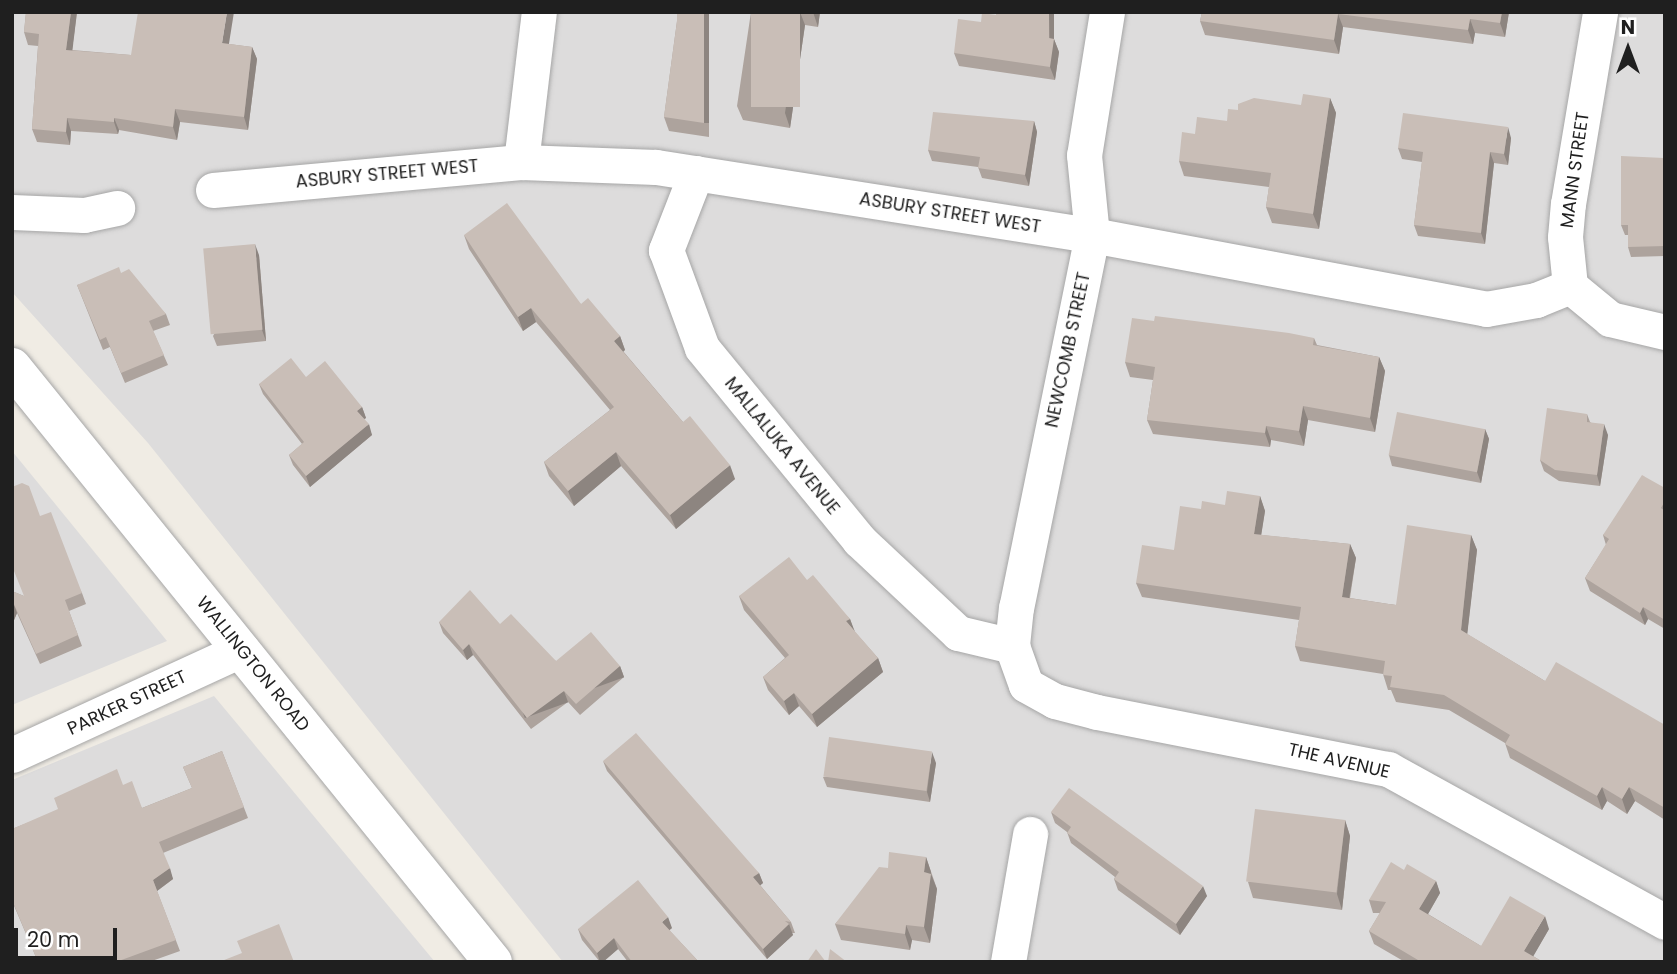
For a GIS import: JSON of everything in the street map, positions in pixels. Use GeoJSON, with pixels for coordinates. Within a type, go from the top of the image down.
{"type":"FeatureCollection","features":[{"type":"Feature","properties":{"kind":"street"},"geometry":{"type":"LineString","coordinates":[[521,162],[539,12]]}},
{"type":"Feature","properties":{"kind":"street","name":"NEWCOMB STREET"},"geometry":{"type":"LineString","coordinates":[[1027,685],[1012,646],[1016,607],[1092,235],[1084,155],[1107,12]]}},
{"type":"Feature","properties":{"kind":"street","name":"MANN STREET"},"geometry":{"type":"LineString","coordinates":[[1570,286],[1565,237],[1568,204],[1600,12]]}},
{"type":"Feature","properties":{"kind":"street","name":"ASBURY STREET WEST"},"geometry":{"type":"LineString","coordinates":[[213,190],[521,162],[656,167],[1092,235],[1486,309],[1536,300],[1570,286]]}},
{"type":"Feature","properties":{"kind":"street","name":"MALLALUKA AVENUE"},"geometry":{"type":"LineString","coordinates":[[696,173],[666,250],[702,348],[859,540],[958,633],[1012,646]]}},
{"type":"Feature","properties":{"kind":"street"},"geometry":{"type":"LineString","coordinates":[[12,212],[84,215],[117,208]]}},
{"type":"Feature","properties":{"kind":"street"},"geometry":{"type":"LineString","coordinates":[[1570,286],[1609,319],[1665,332]]}},
{"type":"Feature","properties":{"kind":"street","name":"WALLINGTON ROAD"},"geometry":{"type":"LineString","coordinates":[[12,367],[493,962]]}},
{"type":"Feature","properties":{"kind":"street","name":"PARKER STREET"},"geometry":{"type":"LineString","coordinates":[[12,755],[242,649]]}},
{"type":"Feature","properties":{"kind":"street","name":"THE AVENUE"},"geometry":{"type":"LineString","coordinates":[[1027,685],[1055,701],[1097,712],[1388,769],[1665,922]]}},
{"type":"Feature","properties":{"kind":"street"},"geometry":{"type":"LineString","coordinates":[[1008,962],[1030,834]]}},
{"type":"Feature","properties":{"kind":"shaded area"},"geometry":{"type":"Polygon","coordinates":[[[12,12],[1665,12],[1665,962],[563,962],[148,443],[12,292],[12,12]]]}},
{"type":"Feature","properties":{"kind":"shaded area"},"geometry":{"type":"Polygon","coordinates":[[[12,451],[167,641],[12,705],[12,451]]]}},
{"type":"Feature","properties":{"kind":"shaded area"},"geometry":{"type":"Polygon","coordinates":[[[214,696],[435,962],[12,962],[12,780],[214,696]]]}},
{"type":"Feature","properties":{"kind":"building"},"geometry":{"type":"Polygon","coordinates":[[[26,12],[71,12],[66,50],[131,55],[138,12],[227,12],[222,43],[252,47],[244,117],[175,109],[173,127],[114,118],[114,122],[67,118],[66,132],[32,129],[39,34],[24,32],[26,12]]]}},
{"type":"Feature","properties":{"kind":"building"},"geometry":{"type":"Polygon","coordinates":[[[677,12],[704,12],[704,123],[664,117],[677,12]]]}},
{"type":"Feature","properties":{"kind":"building"},"geometry":{"type":"Polygon","coordinates":[[[751,12],[800,12],[800,107],[751,107],[751,12]]]}},
{"type":"Feature","properties":{"kind":"building"},"geometry":{"type":"Polygon","coordinates":[[[996,12],[1049,12],[1049,38],[1054,39],[1050,67],[954,53],[958,19],[981,22],[982,13],[996,15],[996,12]]]}},
{"type":"Feature","properties":{"kind":"building"},"geometry":{"type":"Polygon","coordinates":[[[1202,12],[1502,12],[1500,23],[1470,19],[1468,30],[1338,14],[1334,40],[1200,21],[1202,12]]]}},
{"type":"Feature","properties":{"kind":"building"},"geometry":{"type":"Polygon","coordinates":[[[1303,94],[1330,98],[1313,214],[1266,207],[1271,173],[1179,161],[1182,132],[1195,134],[1197,117],[1227,121],[1228,109],[1238,110],[1238,104],[1254,98],[1301,105],[1303,94]]]}},
{"type":"Feature","properties":{"kind":"building"},"geometry":{"type":"Polygon","coordinates":[[[933,112],[1034,121],[1025,175],[978,168],[980,157],[928,150],[933,112]]]}},
{"type":"Feature","properties":{"kind":"building"},"geometry":{"type":"Polygon","coordinates":[[[1403,113],[1508,127],[1504,154],[1490,152],[1481,233],[1414,225],[1423,152],[1398,148],[1403,113]]]}},
{"type":"Feature","properties":{"kind":"building"},"geometry":{"type":"Polygon","coordinates":[[[1621,156],[1664,158],[1665,246],[1628,247],[1628,225],[1621,225],[1621,156]]]}},
{"type":"Feature","properties":{"kind":"building"},"geometry":{"type":"Polygon","coordinates":[[[507,203],[581,304],[588,298],[620,336],[614,341],[683,422],[690,416],[730,465],[670,515],[616,452],[568,491],[544,462],[614,407],[531,308],[518,317],[464,235],[507,203]]]}},
{"type":"Feature","properties":{"kind":"building"},"geometry":{"type":"Polygon","coordinates":[[[255,244],[262,330],[211,334],[203,249],[255,244]]]}},
{"type":"Feature","properties":{"kind":"building"},"geometry":{"type":"Polygon","coordinates":[[[119,267],[121,273],[129,269],[166,314],[149,321],[164,355],[121,373],[106,337],[100,340],[77,285],[119,267]]]}},
{"type":"Feature","properties":{"kind":"building"},"geometry":{"type":"Polygon","coordinates":[[[1155,316],[1289,333],[1314,338],[1313,345],[1379,357],[1370,418],[1303,406],[1299,431],[1266,426],[1265,433],[1147,420],[1155,367],[1125,362],[1132,318],[1154,321],[1155,316]]]}},
{"type":"Feature","properties":{"kind":"building"},"geometry":{"type":"Polygon","coordinates":[[[291,358],[306,377],[325,361],[362,407],[357,411],[369,424],[306,476],[289,455],[304,442],[259,384],[291,358]]]}},
{"type":"Feature","properties":{"kind":"building"},"geometry":{"type":"Polygon","coordinates":[[[1547,408],[1587,414],[1587,422],[1604,424],[1597,475],[1555,470],[1540,460],[1547,408]]]}},
{"type":"Feature","properties":{"kind":"building"},"geometry":{"type":"Polygon","coordinates":[[[1397,412],[1485,429],[1477,472],[1389,455],[1397,412]]]}},
{"type":"Feature","properties":{"kind":"building"},"geometry":{"type":"Polygon","coordinates":[[[1642,475],[1665,488],[1665,501],[1661,508],[1665,511],[1665,620],[1643,607],[1640,613],[1585,578],[1609,539],[1603,535],[1642,475]]]}},
{"type":"Feature","properties":{"kind":"building"},"geometry":{"type":"Polygon","coordinates":[[[22,483],[29,486],[40,516],[51,512],[82,593],[65,600],[78,635],[36,654],[13,602],[12,605],[12,591],[24,596],[12,566],[12,487],[22,483]]]}},
{"type":"Feature","properties":{"kind":"building"},"geometry":{"type":"Polygon","coordinates":[[[1227,491],[1260,496],[1254,534],[1350,544],[1342,597],[1396,605],[1407,525],[1471,535],[1461,630],[1545,681],[1556,662],[1665,725],[1665,808],[1629,787],[1622,799],[1602,787],[1597,796],[1505,744],[1510,735],[1444,695],[1390,687],[1392,676],[1383,675],[1385,661],[1295,646],[1301,607],[1136,583],[1142,545],[1174,550],[1180,506],[1201,509],[1202,501],[1225,505],[1227,491]]]}},
{"type":"Feature","properties":{"kind":"building"},"geometry":{"type":"Polygon","coordinates":[[[789,557],[807,580],[813,575],[850,619],[846,621],[878,658],[812,714],[794,693],[784,701],[763,677],[789,655],[739,596],[789,557]]]}},
{"type":"Feature","properties":{"kind":"building"},"geometry":{"type":"Polygon","coordinates":[[[470,590],[500,624],[511,614],[556,661],[591,632],[620,666],[576,704],[564,691],[527,718],[469,644],[463,650],[439,622],[470,590]]]}},
{"type":"Feature","properties":{"kind":"building"},"geometry":{"type":"Polygon","coordinates":[[[636,733],[759,873],[753,877],[791,922],[785,921],[789,924],[763,949],[603,761],[636,733]]]}},
{"type":"Feature","properties":{"kind":"building"},"geometry":{"type":"Polygon","coordinates":[[[829,737],[932,751],[926,791],[823,777],[829,737]]]}},
{"type":"Feature","properties":{"kind":"building"},"geometry":{"type":"Polygon","coordinates":[[[222,751],[244,807],[159,842],[170,868],[153,880],[176,940],[116,962],[38,962],[12,900],[12,829],[58,809],[54,798],[117,769],[123,785],[132,781],[142,808],[192,788],[183,767],[222,751]]]}},
{"type":"Feature","properties":{"kind":"building"},"geometry":{"type":"Polygon","coordinates":[[[1069,788],[1203,886],[1176,924],[1114,879],[1119,872],[1067,833],[1071,827],[1051,812],[1069,788]]]}},
{"type":"Feature","properties":{"kind":"building"},"geometry":{"type":"Polygon","coordinates":[[[1255,809],[1345,820],[1336,893],[1246,881],[1255,809]]]}},
{"type":"Feature","properties":{"kind":"building"},"geometry":{"type":"Polygon","coordinates":[[[889,852],[926,857],[924,872],[931,874],[924,927],[906,925],[905,934],[835,924],[879,867],[888,868],[889,852]]]}},
{"type":"Feature","properties":{"kind":"building"},"geometry":{"type":"Polygon","coordinates":[[[1391,862],[1404,870],[1407,864],[1436,881],[1419,909],[1481,946],[1510,896],[1545,916],[1524,951],[1543,962],[1417,962],[1418,960],[1369,931],[1386,902],[1369,900],[1391,862]]]}},
{"type":"Feature","properties":{"kind":"building"},"geometry":{"type":"Polygon","coordinates":[[[638,880],[668,917],[662,922],[699,962],[632,962],[614,938],[597,953],[578,929],[638,880]]]}},
{"type":"Feature","properties":{"kind":"building"},"geometry":{"type":"Polygon","coordinates":[[[279,924],[294,962],[219,962],[242,953],[237,941],[279,924]]]}},
{"type":"Feature","properties":{"kind":"building"},"geometry":{"type":"Polygon","coordinates":[[[816,949],[826,962],[807,962],[816,949]]]}},
{"type":"Feature","properties":{"kind":"building"},"geometry":{"type":"Polygon","coordinates":[[[830,949],[847,962],[828,962],[830,949]]]}}]}
